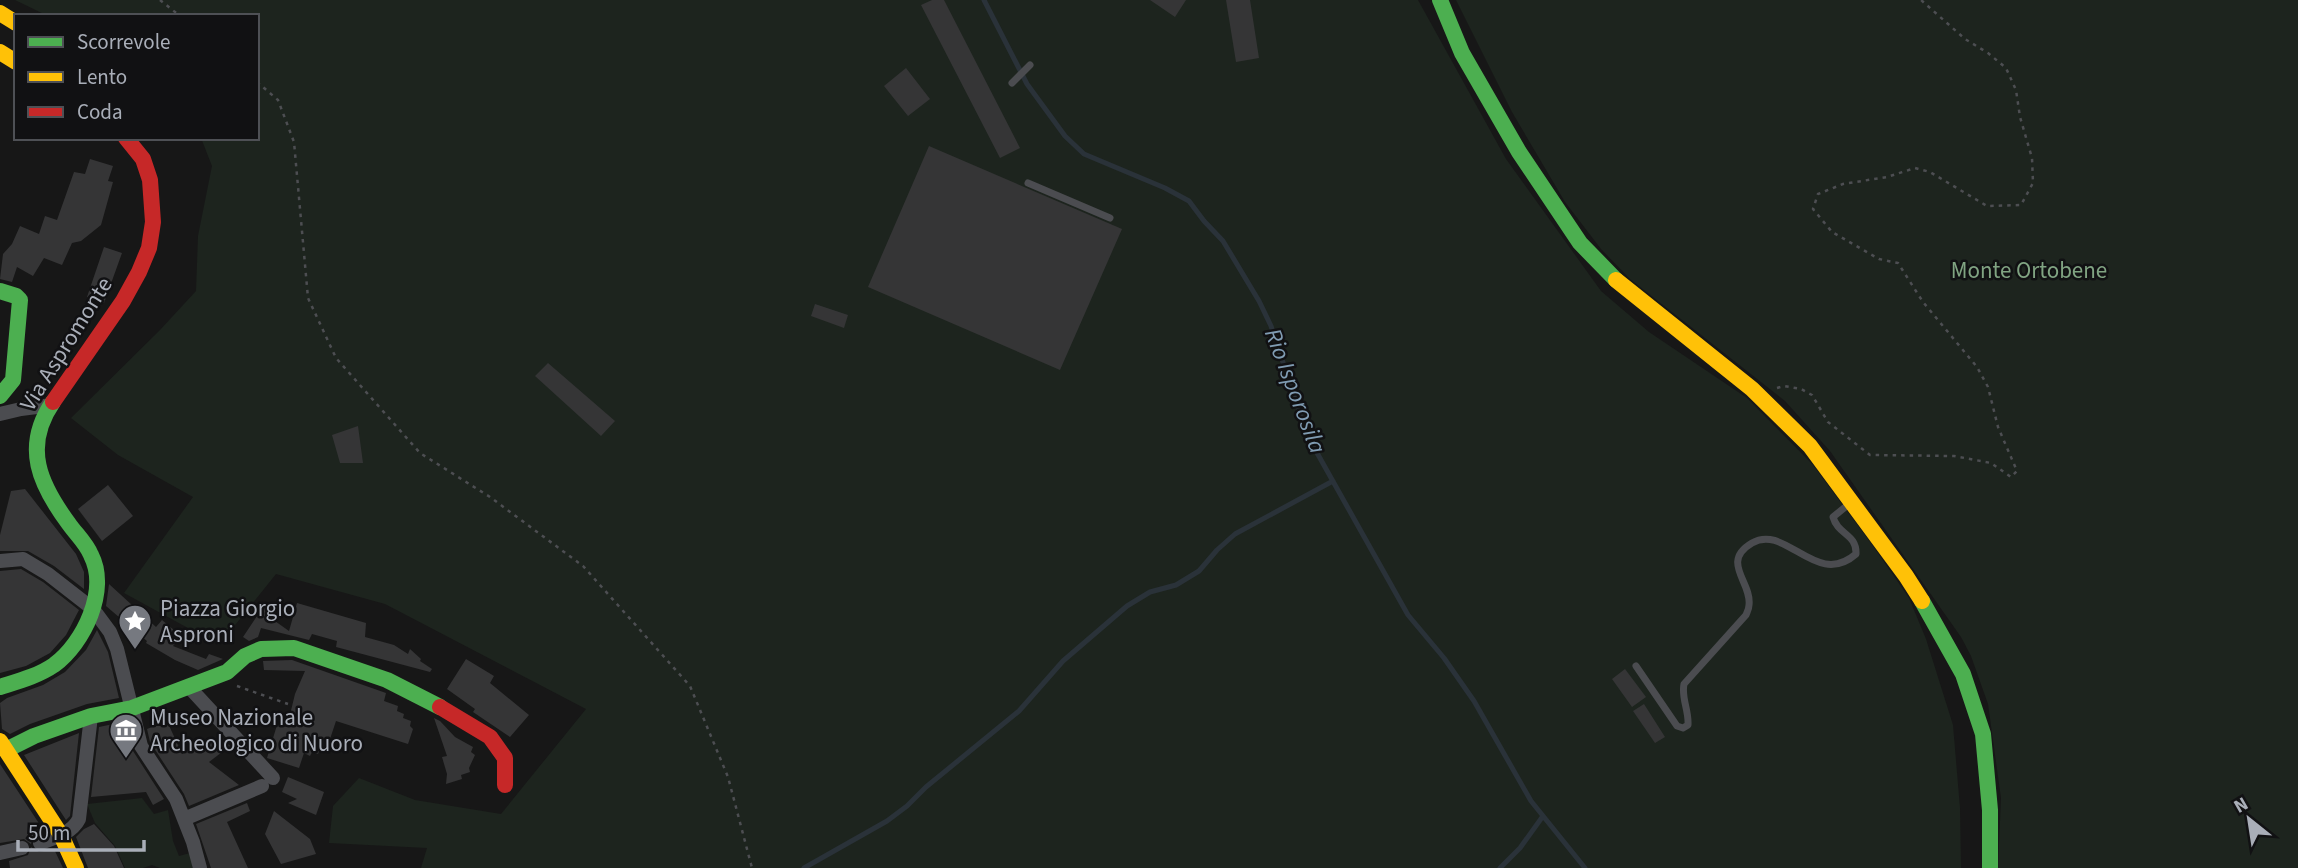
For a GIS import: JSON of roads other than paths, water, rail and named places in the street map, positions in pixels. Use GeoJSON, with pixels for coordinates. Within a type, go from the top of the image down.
{"type":"FeatureCollection","features":[{"type":"Feature","properties":{"kind":"street"},"geometry":{"type":"LineString","coordinates":[[1440,0],[1462,53],[1513,141],[1580,243],[1622,286],[1752,389],[1810,446],[1906,576],[1937,625],[1963,674],[1983,734],[1990,810],[1990,868]]}},
{"type":"Feature","properties":{"kind":"street","name":"Via Aspromonte"},"geometry":{"type":"LineString","coordinates":[[0,687],[42,672],[59,662],[84,629],[93,609],[97,575],[94,560],[46,489],[36,459],[39,427],[96,342],[147,256],[152,228],[151,186],[143,159],[127,140]]}},
{"type":"Feature","properties":{"kind":"street"},"geometry":{"type":"LineString","coordinates":[[0,290],[20,300],[13,380],[0,396]]}},
{"type":"Feature","properties":{"kind":"street"},"geometry":{"type":"LineString","coordinates":[[0,414],[52,405]]}},
{"type":"Feature","properties":{"kind":"street"},"geometry":{"type":"LineString","coordinates":[[0,561],[23,559],[48,574],[93,609],[110,632],[117,649],[141,746],[176,799],[200,868]]}},
{"type":"Feature","properties":{"kind":"street"},"geometry":{"type":"LineString","coordinates":[[76,868],[61,835],[3,746],[91,716],[132,708],[189,687],[227,672],[244,656],[261,649],[295,648],[387,680],[457,716],[490,737],[505,758],[505,785]]}},
{"type":"Feature","properties":{"kind":"street"},"geometry":{"type":"LineString","coordinates":[[184,819],[267,782],[189,687]]}},
{"type":"Feature","properties":{"kind":"street"},"geometry":{"type":"LineString","coordinates":[[40,843],[61,835],[76,825],[79,818],[91,716]]}},
{"type":"Feature","properties":{"kind":"street"},"geometry":{"type":"LineString","coordinates":[[0,853],[22,848]]}},
{"type":"Feature","properties":{"kind":"lane"},"geometry":{"type":"LineString","coordinates":[[1013,82],[1030,65]]}},
{"type":"Feature","properties":{"kind":"lane"},"geometry":{"type":"LineString","coordinates":[[1028,183],[1110,218]]}},
{"type":"Feature","properties":{"kind":"lane"},"geometry":{"type":"LineString","coordinates":[[1636,666],[1676,726],[1682,728],[1688,725],[1689,715],[1682,694],[1684,684],[1746,615],[1750,604],[1737,564],[1740,554],[1761,538],[1774,541],[1823,565],[1839,564],[1850,559],[1856,554],[1856,546],[1851,538],[1836,527],[1833,517],[1852,502]]}},
{"type":"Feature","properties":{"kind":"waterway","name":"Rio Isporosila"},"geometry":{"type":"LineString","coordinates":[[984,0],[1027,84],[1065,136],[1084,154],[1189,201],[1223,241],[1271,326],[1307,435],[1408,615],[1444,658],[1474,701],[1531,801],[1585,868]]}},
{"type":"Feature","properties":{"kind":"waterway"},"geometry":{"type":"LineString","coordinates":[[804,868],[887,821],[907,806],[926,787],[1019,711],[1063,661],[1127,606],[1150,592],[1176,585],[1199,571],[1235,534],[1333,481]]}},
{"type":"Feature","properties":{"kind":"waterway"},"geometry":{"type":"LineString","coordinates":[[1500,868],[1520,848],[1543,816]]}},
{"type":"Feature","properties":{"kind":"place","name":"Piazza Giorgio Asproni"},"geometry":{"type":"Point","coordinates":[135,651]}},
{"type":"Feature","properties":{"kind":"place","name":"Museo Nazionale Archeologico di Nuoro"},"geometry":{"type":"Point","coordinates":[126,760]}},
{"type":"Feature","properties":{"kind":"park label","name":"Monte Ortobene"},"geometry":{"type":"Point","coordinates":[2029,270]}}]}
